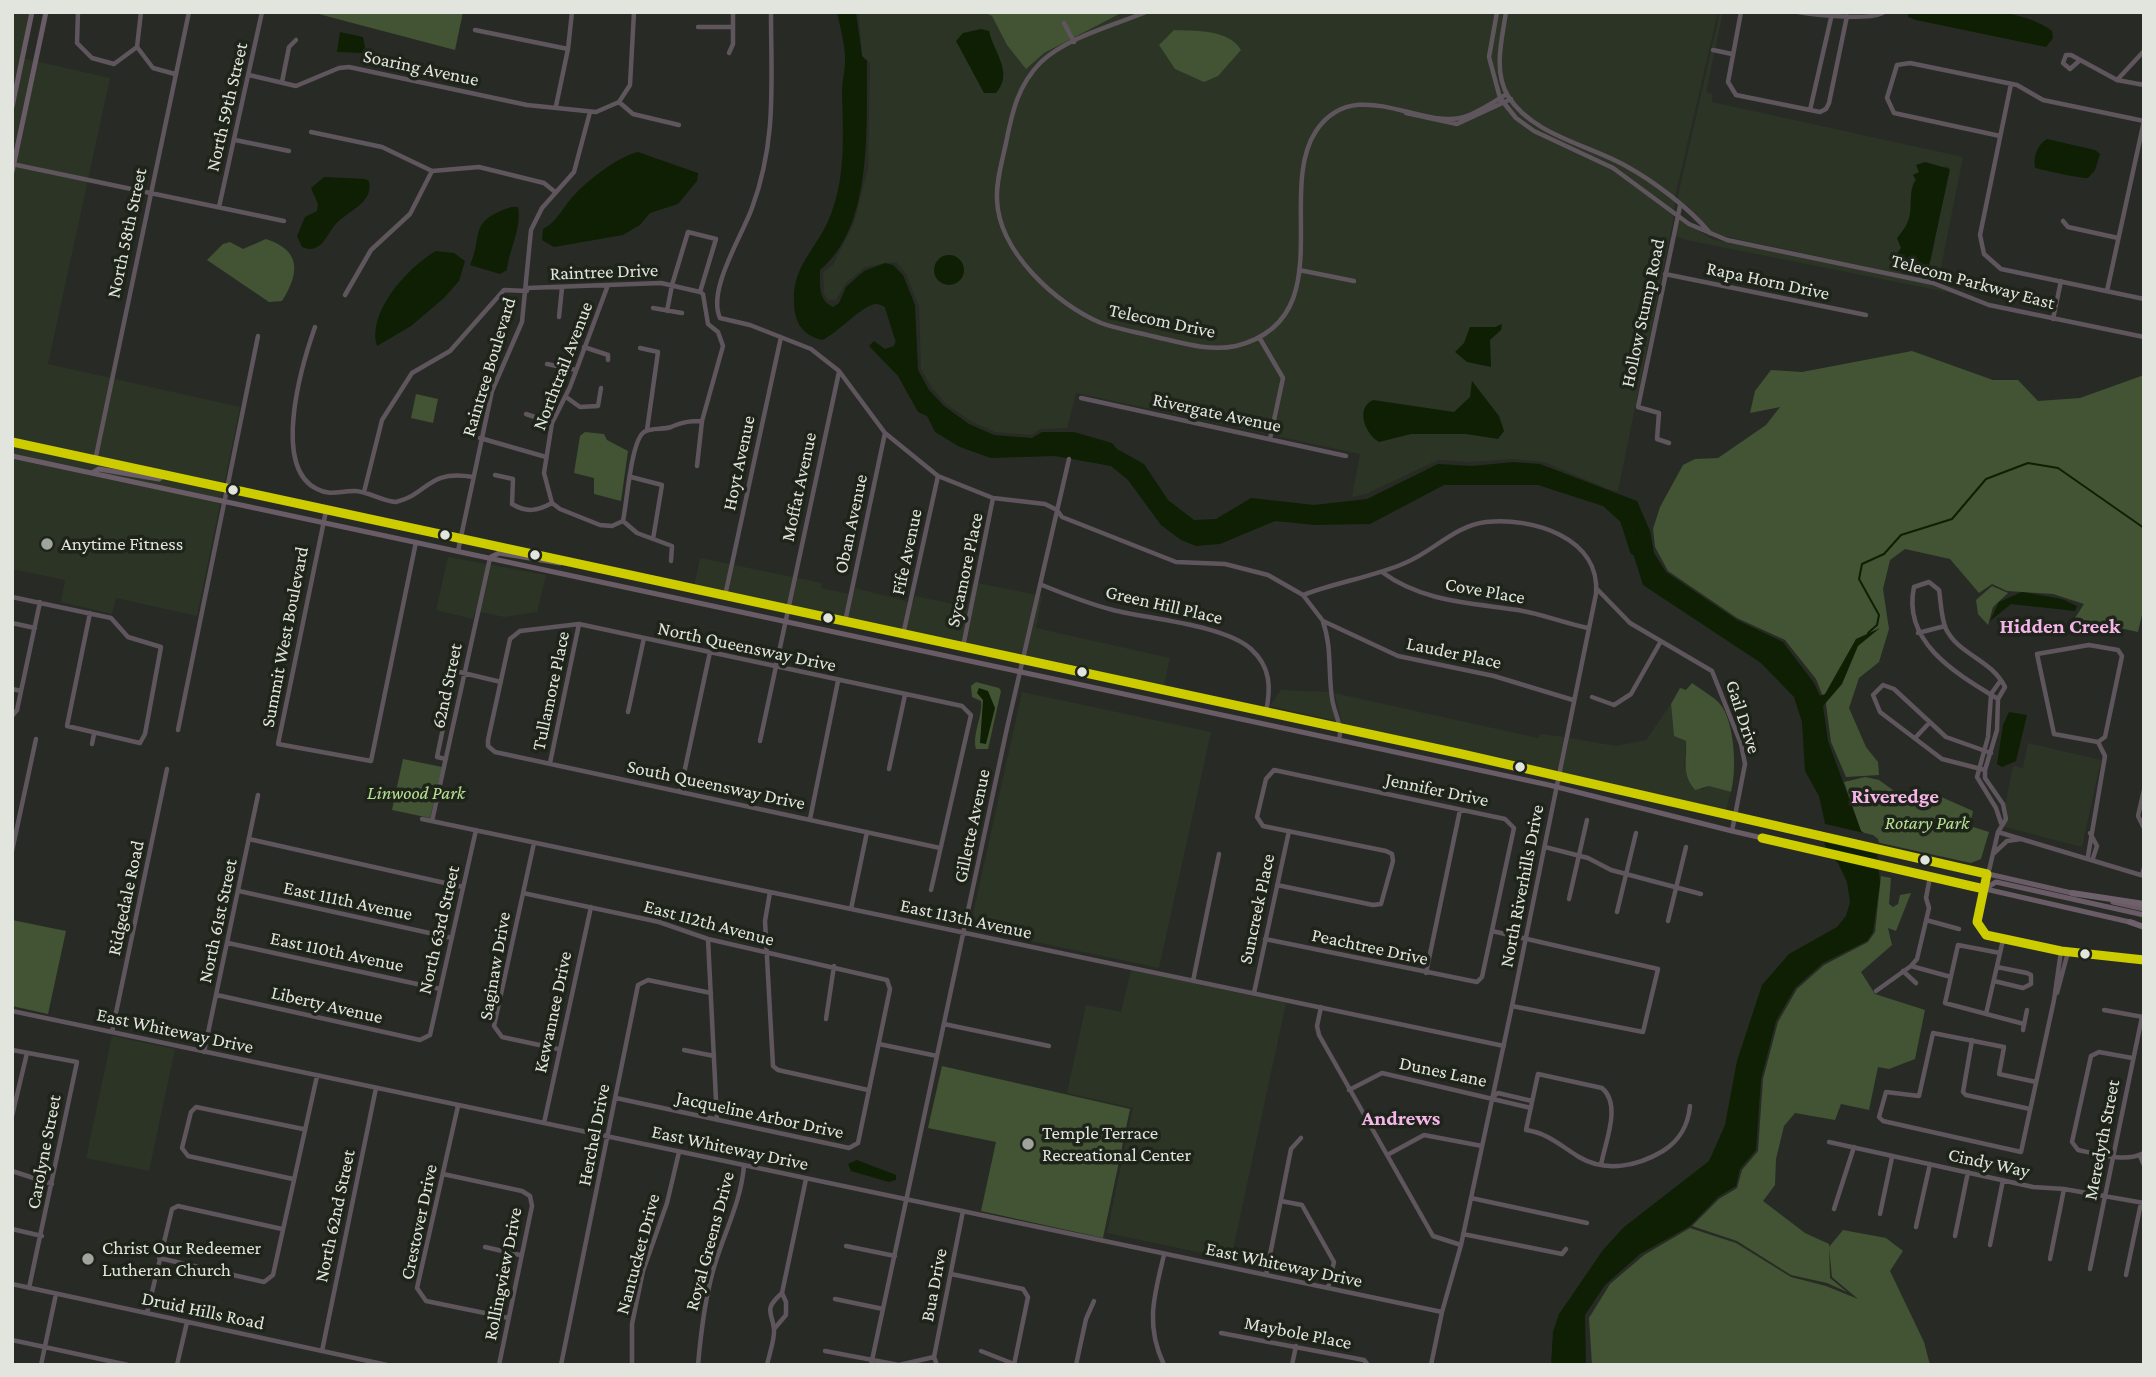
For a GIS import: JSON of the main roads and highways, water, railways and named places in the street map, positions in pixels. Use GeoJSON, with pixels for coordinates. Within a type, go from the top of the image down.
{"type":"FeatureCollection","features":[{"type":"Feature","properties":{"kind":"highway"},"geometry":{"type":"LineString","coordinates":[[2072,893],[2144,906]]}},
{"type":"Feature","properties":{"kind":"highway"},"geometry":{"type":"LineString","coordinates":[[2130,922],[2144,926]]}},
{"type":"Feature","properties":{"kind":"main road"},"geometry":{"type":"LineString","coordinates":[[12,107],[32,12]]}},
{"type":"Feature","properties":{"kind":"main road"},"geometry":{"type":"LineString","coordinates":[[12,172],[46,12]]}},
{"type":"Feature","properties":{"kind":"main road"},"geometry":{"type":"LineString","coordinates":[[12,442],[1559,775],[2072,893]]}},
{"type":"Feature","properties":{"kind":"main road"},"geometry":{"type":"LineString","coordinates":[[12,456],[1556,787],[1732,831],[2130,922]]}},
{"type":"Feature","properties":{"kind":"main road"},"geometry":{"type":"LineString","coordinates":[[92,473],[99,469],[159,479],[163,476]]}},
{"type":"Feature","properties":{"kind":"main road"},"geometry":{"type":"LineString","coordinates":[[490,558],[499,553],[587,565]]}},
{"type":"Feature","properties":{"kind":"main road"},"geometry":{"type":"LineString","coordinates":[[1984,889],[1996,882],[2144,915]]}},
{"type":"Feature","properties":{"kind":"waterway"},"geometry":{"type":"LineString","coordinates":[[882,301],[888,304],[899,339]]}},
{"type":"Feature","properties":{"kind":"waterway"},"geometry":{"type":"LineString","coordinates":[[1868,633],[1877,625],[1879,615],[1859,579],[1862,564],[1884,554],[1901,535],[1952,519],[1986,479],[2028,463],[2058,468],[2144,528]]}},
{"type":"Feature","properties":{"kind":"waterway"},"geometry":{"type":"LineString","coordinates":[[1624,520],[1634,551]]}},
{"type":"Feature","properties":{"kind":"place","name":"Anytime Fitness"},"geometry":{"type":"Point","coordinates":[47,544]}},
{"type":"Feature","properties":{"kind":"place","name":"Temple Terrace Recreational Center"},"geometry":{"type":"Point","coordinates":[1028,1144]}},
{"type":"Feature","properties":{"kind":"place","name":"Christ Our Redeemer Lutheran Church"},"geometry":{"type":"Point","coordinates":[88,1259]}},
{"type":"Feature","properties":{"kind":"district","name":"Hidden Creek"},"geometry":{"type":"Point","coordinates":[2060,627]}},
{"type":"Feature","properties":{"kind":"district","name":"Riveredge"},"geometry":{"type":"Point","coordinates":[1895,797]}},
{"type":"Feature","properties":{"kind":"district","name":"Andrews"},"geometry":{"type":"Point","coordinates":[1401,1119]}},
{"type":"Feature","properties":{"kind":"park label","name":"Linwood Park"},"geometry":{"type":"Point","coordinates":[416,793]}},
{"type":"Feature","properties":{"kind":"park label","name":"Rotary Park"},"geometry":{"type":"Point","coordinates":[1927,823]}}]}
